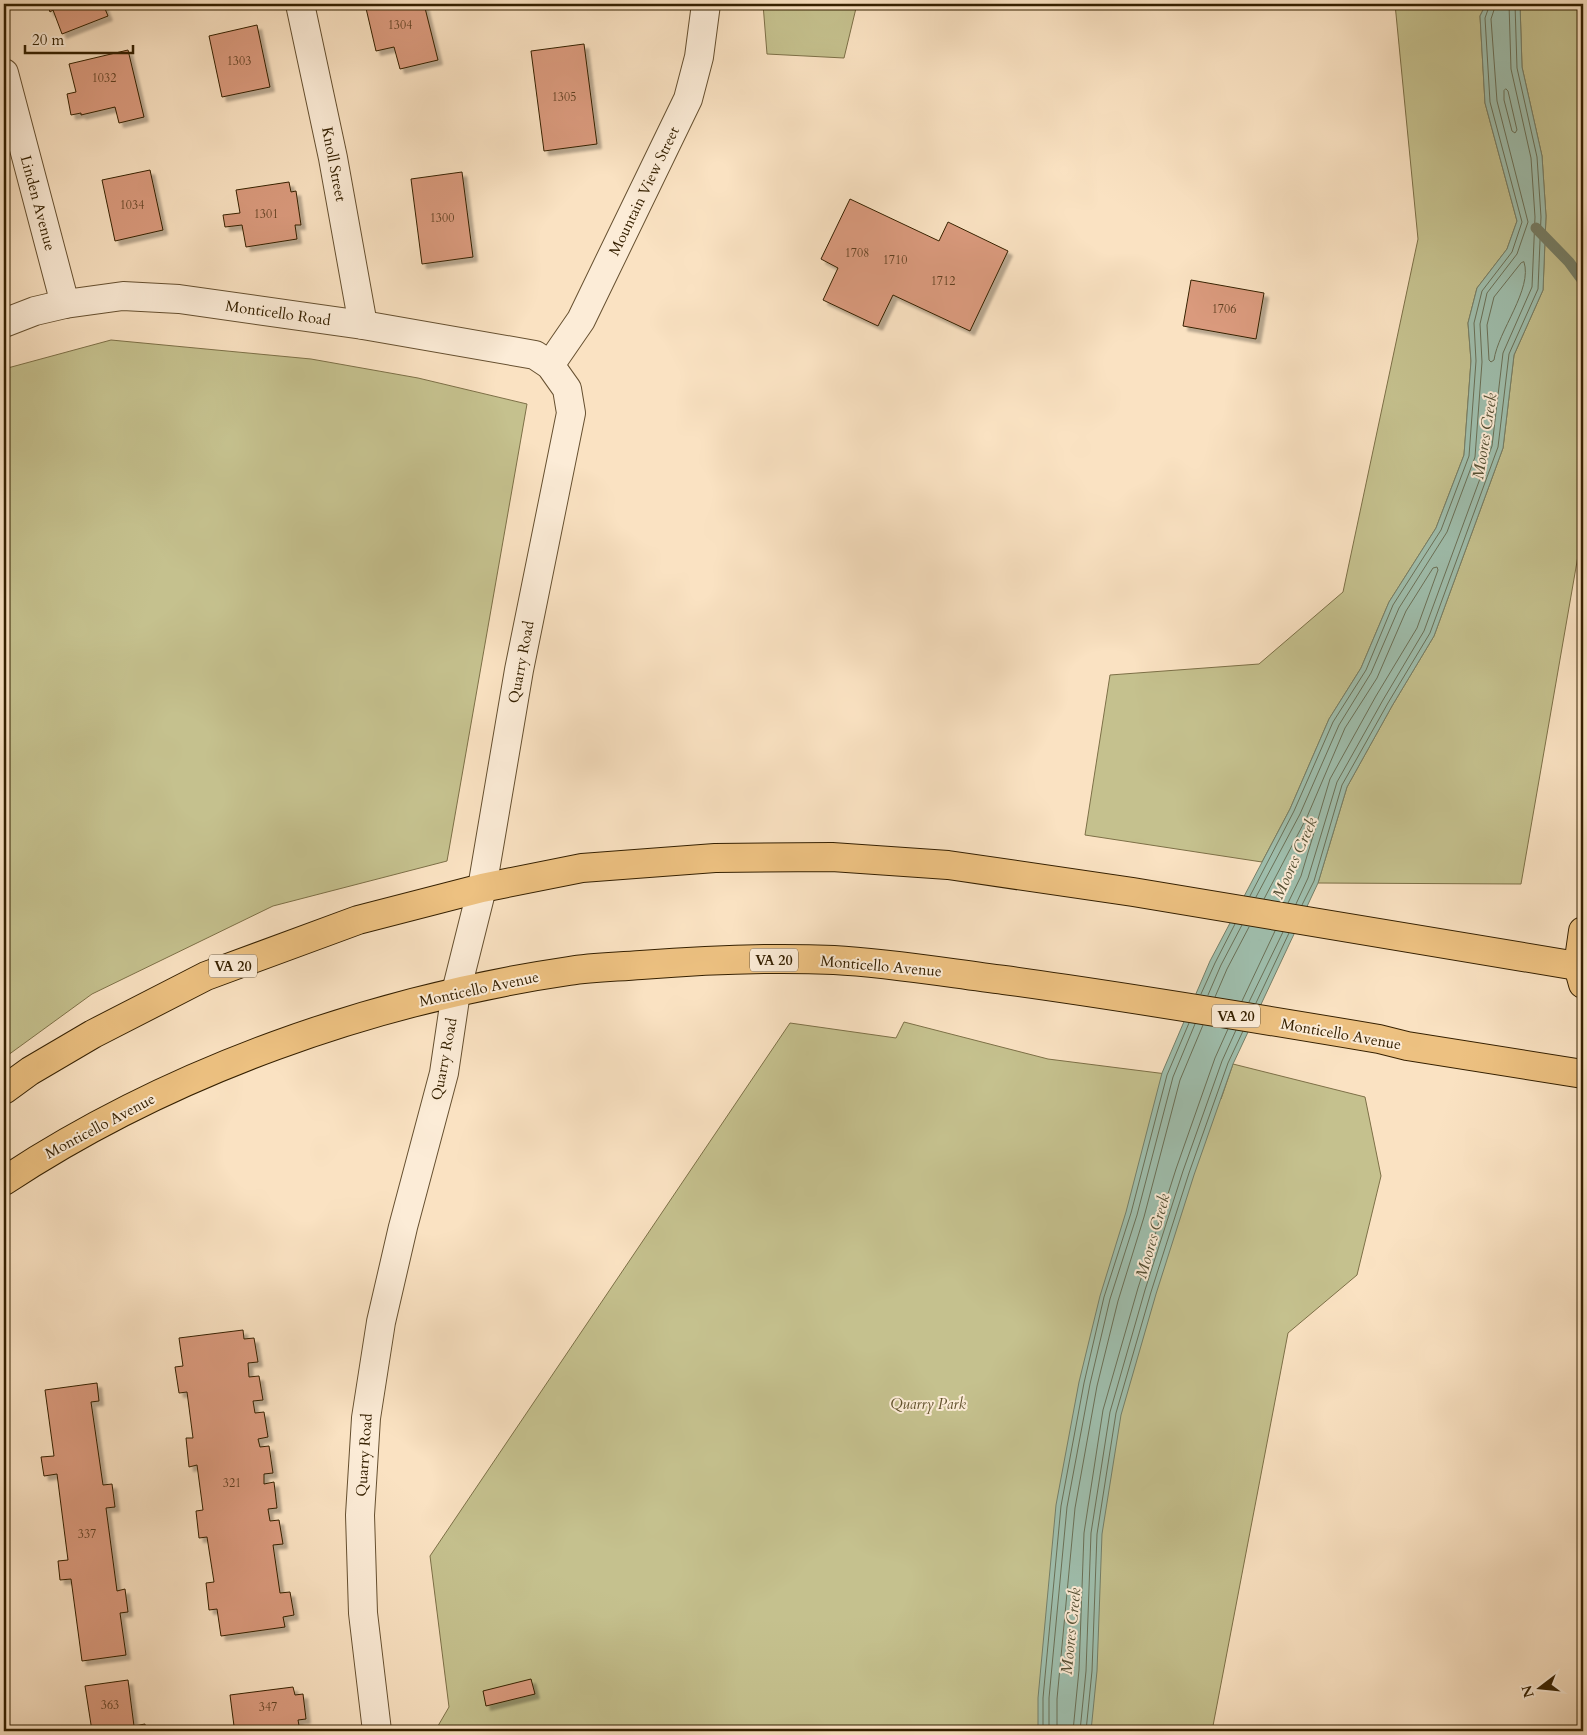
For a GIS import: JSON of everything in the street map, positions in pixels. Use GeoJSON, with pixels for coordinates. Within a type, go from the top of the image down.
{"type":"FeatureCollection","features":[{"type":"Feature","properties":{"kind":"main road","name":"VA 20"},"geometry":{"type":"LineString","coordinates":[[4,1090],[30,1071],[93,1034],[206,976],[358,920],[482,888],[582,868],[715,858],[832,857],[948,865],[1133,892],[1426,942],[1581,972]]}},
{"type":"Feature","properties":{"kind":"main road"},"geometry":{"type":"LineString","coordinates":[[1581,972],[1583,931]]}},
{"type":"Feature","properties":{"kind":"main road","name":"Monticello Avenue"},"geometry":{"type":"LineString","coordinates":[[4,1181],[26,1166],[96,1126],[136,1104],[191,1078],[254,1053],[369,1015],[456,992],[573,970],[704,960],[834,960],[900,966],[1093,992],[1583,1074]]}},
{"type":"Feature","properties":{"kind":"street","name":"Knoll Street"},"geometry":{"type":"LineString","coordinates":[[300,4],[333,158],[363,325]]}},
{"type":"Feature","properties":{"kind":"street","name":"Mountain View Street"},"geometry":{"type":"LineString","coordinates":[[550,365],[581,320],[688,99],[699,58],[706,4]]}},
{"type":"Feature","properties":{"kind":"street","name":"Linden Avenue"},"geometry":{"type":"LineString","coordinates":[[4,73],[65,304]]}},
{"type":"Feature","properties":{"kind":"street","name":"Monticello Road"},"geometry":{"type":"LineString","coordinates":[[4,323],[35,311],[65,304],[123,296],[178,299],[363,325],[535,355],[550,365]]}},
{"type":"Feature","properties":{"kind":"street","name":"Quarry Road"},"geometry":{"type":"LineString","coordinates":[[377,1731],[363,1613],[360,1515],[366,1418],[381,1322],[403,1227],[444,1074],[456,992],[482,888],[519,670],[571,413],[566,389],[550,365]]}},
{"type":"Feature","properties":{"kind":"green space"},"geometry":{"type":"Polygon","coordinates":[[[763,4],[857,4],[844,58],[767,54],[763,4]]]}},
{"type":"Feature","properties":{"kind":"green space"},"geometry":{"type":"Polygon","coordinates":[[[1395,4],[1486,4],[1480,16],[1485,103],[1517,221],[1507,249],[1477,288],[1468,323],[1471,361],[1464,455],[1436,528],[1389,602],[1361,668],[1329,719],[1290,809],[1262,862],[1085,835],[1110,675],[1259,664],[1343,592],[1418,239],[1395,4]]]}},
{"type":"Feature","properties":{"kind":"green space"},"geometry":{"type":"Polygon","coordinates":[[[1520,4],[1583,4],[1583,527],[1521,884],[1318,883],[1347,787],[1434,636],[1503,448],[1514,355],[1543,290],[1546,216],[1542,156],[1522,67],[1520,4]]]}},
{"type":"Feature","properties":{"kind":"green space"},"geometry":{"type":"Polygon","coordinates":[[[111,340],[311,359],[418,378],[527,404],[447,861],[273,906],[92,994],[4,1058],[4,369],[111,340]]]}},
{"type":"Feature","properties":{"kind":"green space","name":"Quarry Park"},"geometry":{"type":"Polygon","coordinates":[[[904,1022],[1048,1059],[1206,1079],[1221,1099],[1233,1064],[1365,1097],[1381,1176],[1357,1275],[1288,1333],[1212,1731],[435,1731],[449,1707],[430,1556],[790,1023],[896,1038],[904,1022]]]}},
{"type":"Feature","properties":{"kind":"water","name":"Moores Creek"},"geometry":{"type":"Polygon","coordinates":[[[1486,4],[1520,4],[1522,67],[1542,156],[1546,216],[1543,290],[1514,355],[1503,448],[1434,636],[1347,787],[1318,883],[1233,1064],[1194,1175],[1156,1294],[1121,1415],[1102,1534],[1097,1671],[1091,1731],[1038,1731],[1038,1698],[1056,1505],[1079,1382],[1100,1296],[1126,1212],[1162,1073],[1210,961],[1290,809],[1329,719],[1361,668],[1389,602],[1436,528],[1464,455],[1471,361],[1468,323],[1477,288],[1507,249],[1517,221],[1485,103],[1480,16],[1486,4]]]}},
{"type":"Feature","properties":{"kind":"building"},"geometry":{"type":"Polygon","coordinates":[[[47,4],[103,4],[108,16],[62,34],[53,10],[50,12],[47,4]]]}},
{"type":"Feature","properties":{"kind":"building"},"geometry":{"type":"Polygon","coordinates":[[[365,4],[424,4],[438,60],[400,69],[394,47],[376,51],[365,4]]]}},
{"type":"Feature","properties":{"kind":"building"},"geometry":{"type":"Polygon","coordinates":[[[257,25],[270,87],[222,97],[209,36],[257,25]]]}},
{"type":"Feature","properties":{"kind":"building"},"geometry":{"type":"Polygon","coordinates":[[[584,44],[597,144],[544,151],[531,51],[584,44]]]}},
{"type":"Feature","properties":{"kind":"building"},"geometry":{"type":"Polygon","coordinates":[[[128,50],[144,117],[119,123],[115,107],[81,115],[81,113],[71,115],[67,94],[76,92],[69,64],[128,50]]]}},
{"type":"Feature","properties":{"kind":"building"},"geometry":{"type":"Polygon","coordinates":[[[150,170],[163,230],[115,241],[102,180],[150,170]]]}},
{"type":"Feature","properties":{"kind":"building"},"geometry":{"type":"Polygon","coordinates":[[[462,172],[473,257],[422,264],[411,179],[462,172]]]}},
{"type":"Feature","properties":{"kind":"building"},"geometry":{"type":"Polygon","coordinates":[[[289,182],[291,192],[296,191],[301,225],[295,225],[297,239],[246,247],[242,225],[225,227],[223,215],[240,213],[236,190],[289,182]]]}},
{"type":"Feature","properties":{"kind":"building"},"geometry":{"type":"Polygon","coordinates":[[[850,199],[939,241],[948,222],[1008,251],[970,331],[893,295],[878,326],[823,300],[838,268],[821,259],[850,199]]]}},
{"type":"Feature","properties":{"kind":"building"},"geometry":{"type":"Polygon","coordinates":[[[1191,280],[1264,293],[1256,339],[1183,326],[1191,280]]]}},
{"type":"Feature","properties":{"kind":"building"},"geometry":{"type":"Polygon","coordinates":[[[243,1330],[244,1339],[254,1338],[258,1362],[248,1363],[249,1377],[259,1376],[263,1400],[253,1401],[255,1413],[264,1412],[268,1437],[258,1439],[260,1447],[269,1446],[273,1473],[264,1474],[264,1484],[274,1482],[277,1508],[268,1509],[270,1521],[279,1520],[283,1544],[273,1545],[280,1593],[290,1592],[294,1615],[283,1617],[285,1627],[221,1636],[217,1609],[209,1610],[206,1583],[214,1582],[207,1537],[199,1538],[196,1511],[203,1510],[197,1465],[189,1467],[186,1438],[193,1438],[187,1392],[179,1393],[175,1367],[183,1366],[179,1338],[243,1330]]]}},
{"type":"Feature","properties":{"kind":"building"},"geometry":{"type":"Polygon","coordinates":[[[97,1383],[99,1401],[91,1402],[103,1485],[112,1484],[115,1507],[106,1508],[117,1591],[125,1589],[128,1612],[120,1613],[126,1655],[82,1661],[71,1579],[60,1580],[58,1561],[68,1560],[57,1474],[44,1476],[41,1457],[54,1456],[45,1390],[97,1383]]]}},
{"type":"Feature","properties":{"kind":"building"},"geometry":{"type":"Polygon","coordinates":[[[531,1679],[535,1694],[486,1706],[483,1691],[531,1679]]]}},
{"type":"Feature","properties":{"kind":"building"},"geometry":{"type":"Polygon","coordinates":[[[128,1680],[134,1726],[145,1724],[146,1731],[92,1731],[85,1686],[128,1680]]]}},
{"type":"Feature","properties":{"kind":"building"},"geometry":{"type":"Polygon","coordinates":[[[293,1687],[295,1695],[303,1694],[306,1719],[298,1720],[300,1731],[226,1731],[225,1728],[234,1726],[230,1695],[293,1687]]]}},
{"type":"Feature","properties":{"kind":"waterway"},"geometry":{"type":"LineString","coordinates":[[1536,228],[1569,262],[1583,281]]}}]}
